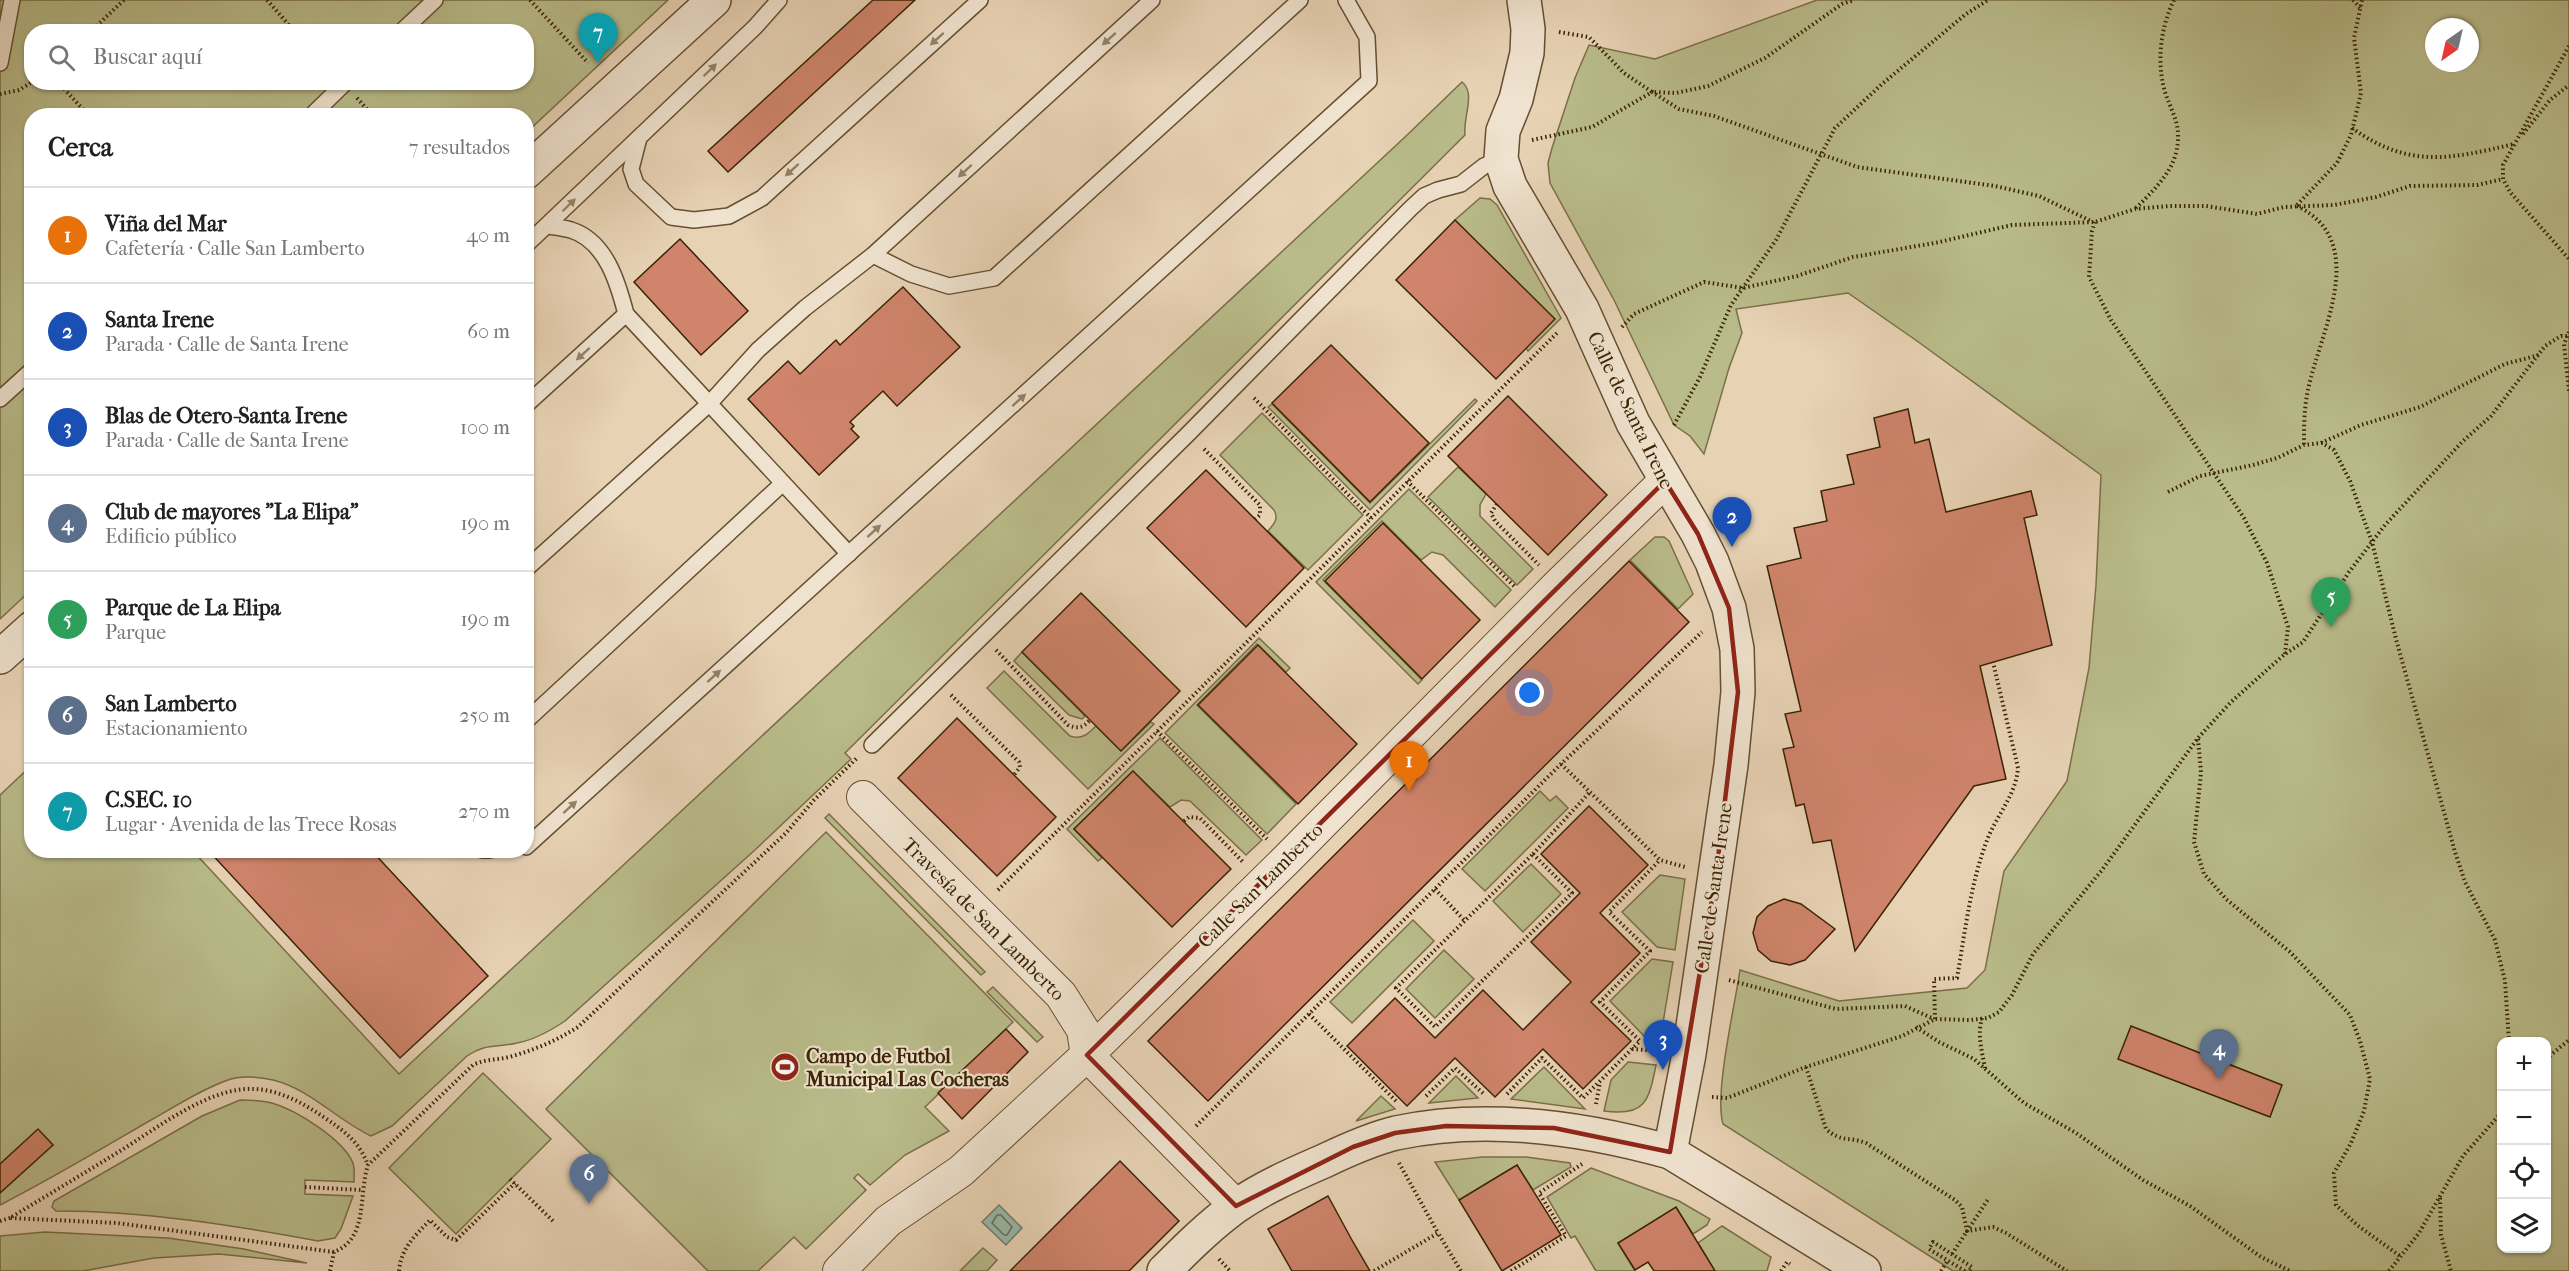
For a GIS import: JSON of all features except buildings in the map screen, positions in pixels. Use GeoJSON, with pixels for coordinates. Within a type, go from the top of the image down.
{"type":"FeatureCollection","features":[{"type":"Feature","properties":{"kind":"street"},"geometry":{"type":"LineString","coordinates":[[534,165],[714,0]]}},
{"type":"Feature","properties":{"kind":"street"},"geometry":{"type":"LineString","coordinates":[[1502,145],[1527,53],[1526,14]]}},
{"type":"Feature","properties":{"kind":"street","name":"Calle de Santa Irene"},"geometry":{"type":"LineString","coordinates":[[1502,145],[1510,186],[1582,309],[1633,423],[1712,562],[1729,608],[1737,650],[1738,692],[1716,875],[1670,1152]]}},
{"type":"Feature","properties":{"kind":"street","name":"Calle San Lamberto"},"geometry":{"type":"LineString","coordinates":[[839,1271],[888,1221],[962,1171],[1087,1055],[1252,867],[1535,608],[1665,481]]}},
{"type":"Feature","properties":{"kind":"street"},"geometry":{"type":"LineString","coordinates":[[0,657],[24,635]]}},
{"type":"Feature","properties":{"kind":"street","name":"Travesía de San Lamberto"},"geometry":{"type":"LineString","coordinates":[[863,797],[1061,995],[1083,1030],[1087,1055]]}},
{"type":"Feature","properties":{"kind":"street"},"geometry":{"type":"LineString","coordinates":[[1087,1055],[1236,1206]]}},
{"type":"Feature","properties":{"kind":"street"},"geometry":{"type":"LineString","coordinates":[[1164,1271],[1197,1237],[1236,1206],[1299,1172],[1353,1147],[1395,1133],[1446,1126],[1491,1125],[1554,1128],[1637,1143],[1670,1152],[1864,1271]]}},
{"type":"Feature","properties":{"kind":"lane"},"geometry":{"type":"LineString","coordinates":[[0,63],[12,0]]}},
{"type":"Feature","properties":{"kind":"lane"},"geometry":{"type":"LineString","coordinates":[[410,24],[435,0]]}},
{"type":"Feature","properties":{"kind":"lane"},"geometry":{"type":"LineString","coordinates":[[534,238],[755,27],[779,0]]}},
{"type":"Feature","properties":{"kind":"lane"},"geometry":{"type":"LineString","coordinates":[[639,138],[631,169],[636,184],[671,217],[694,220],[729,216],[762,198],[980,0]]}},
{"type":"Feature","properties":{"kind":"lane"},"geometry":{"type":"LineString","coordinates":[[534,562],[710,404],[758,350],[805,308],[873,255],[1152,0]]}},
{"type":"Feature","properties":{"kind":"lane"},"geometry":{"type":"LineString","coordinates":[[873,255],[911,274],[949,286],[994,278],[1300,0]]}},
{"type":"Feature","properties":{"kind":"lane"},"geometry":{"type":"LineString","coordinates":[[534,840],[1369,81],[1367,37],[1346,0]]}},
{"type":"Feature","properties":{"kind":"lane"},"geometry":{"type":"LineString","coordinates":[[319,108],[338,90]]}},
{"type":"Feature","properties":{"kind":"lane"},"geometry":{"type":"LineString","coordinates":[[872,745],[1188,434],[1424,196],[1461,184],[1484,166],[1502,145]]}},
{"type":"Feature","properties":{"kind":"lane"},"geometry":{"type":"LineString","coordinates":[[548,226],[572,230],[595,244],[617,279],[626,314],[849,554]]}},
{"type":"Feature","properties":{"kind":"lane"},"geometry":{"type":"LineString","coordinates":[[534,398],[626,314]]}},
{"type":"Feature","properties":{"kind":"lane"},"geometry":{"type":"LineString","coordinates":[[0,399],[24,377]]}},
{"type":"Feature","properties":{"kind":"lane"},"geometry":{"type":"LineString","coordinates":[[534,714],[783,483]]}},
{"type":"Feature","properties":{"kind":"path"},"geometry":{"type":"LineString","coordinates":[[98,24],[124,0]]}},
{"type":"Feature","properties":{"kind":"path"},"geometry":{"type":"LineString","coordinates":[[267,0],[288,24]]}},
{"type":"Feature","properties":{"kind":"path"},"geometry":{"type":"LineString","coordinates":[[530,0],[588,63]]}},
{"type":"Feature","properties":{"kind":"path"},"geometry":{"type":"LineString","coordinates":[[1502,145],[1534,141],[1592,127],[1652,92],[1676,93],[1708,86],[1765,58],[1842,4],[1854,0]]}},
{"type":"Feature","properties":{"kind":"path"},"geometry":{"type":"LineString","coordinates":[[1674,425],[1701,377],[1731,305],[1776,240],[1800,190],[1823,154],[1835,129],[1882,84],[1966,14],[1988,0]]}},
{"type":"Feature","properties":{"kind":"path"},"geometry":{"type":"LineString","coordinates":[[2135,209],[2158,186],[2176,154],[2178,119],[2166,93],[2160,62],[2164,32],[2174,0]]}},
{"type":"Feature","properties":{"kind":"path"},"geometry":{"type":"LineString","coordinates":[[2353,0],[2361,10]]}},
{"type":"Feature","properties":{"kind":"path"},"geometry":{"type":"LineString","coordinates":[[2296,206],[2337,163],[2352,128],[2361,93],[2354,38],[2362,0]]}},
{"type":"Feature","properties":{"kind":"path"},"geometry":{"type":"LineString","coordinates":[[1526,14],[1589,37],[1624,73],[1680,109],[1714,116],[1857,167],[1972,182],[2039,196],[2077,216],[2095,222]]}},
{"type":"Feature","properties":{"kind":"path"},"geometry":{"type":"LineString","coordinates":[[2569,46],[2503,165],[2503,179],[2510,192],[2569,259]]}},
{"type":"Feature","properties":{"kind":"path"},"geometry":{"type":"LineString","coordinates":[[2352,128],[2366,138],[2401,153],[2432,159],[2460,157],[2515,144],[2550,100],[2569,85]]}},
{"type":"Feature","properties":{"kind":"path"},"geometry":{"type":"LineString","coordinates":[[0,94],[24,87]]}},
{"type":"Feature","properties":{"kind":"path"},"geometry":{"type":"LineString","coordinates":[[65,90],[82,108]]}},
{"type":"Feature","properties":{"kind":"path"},"geometry":{"type":"LineString","coordinates":[[1599,348],[1613,337],[1634,314],[1704,282],[1743,288],[1797,276],[1852,257],[1935,243],[2012,225],[2095,222],[2135,209],[2206,206],[2257,214],[2296,206],[2334,205],[2376,197],[2410,186],[2477,185],[2503,179]]}},
{"type":"Feature","properties":{"kind":"path"},"geometry":{"type":"LineString","coordinates":[[2296,206],[2324,225],[2334,250],[2336,290],[2328,329],[2308,389],[2304,445]]}},
{"type":"Feature","properties":{"kind":"path"},"geometry":{"type":"LineString","coordinates":[[2095,222],[2092,231],[2089,277],[2111,320],[2244,518],[2267,563],[2288,627],[2285,654]]}},
{"type":"Feature","properties":{"kind":"path"},"geometry":{"type":"LineString","coordinates":[[998,890],[1582,309]]}},
{"type":"Feature","properties":{"kind":"path"},"geometry":{"type":"LineString","coordinates":[[1681,1095],[1727,1098],[1806,1067],[1902,1036],[1935,1019],[1982,1018],[2000,1012],[2033,954],[2102,870],[2198,738],[2231,702],[2285,654],[2303,642],[2372,542],[2462,442],[2491,416],[2545,346],[2561,336],[2569,335]]}},
{"type":"Feature","properties":{"kind":"path"},"geometry":{"type":"LineString","coordinates":[[2569,335],[2564,344],[2569,391]]}},
{"type":"Feature","properties":{"kind":"path"},"geometry":{"type":"LineString","coordinates":[[2168,492],[2185,482],[2213,472],[2277,458],[2304,445],[2320,443],[2361,425],[2420,407],[2505,364],[2539,355]]}},
{"type":"Feature","properties":{"kind":"path"},"geometry":{"type":"LineString","coordinates":[[1239,383],[1371,518]]}},
{"type":"Feature","properties":{"kind":"path"},"geometry":{"type":"LineString","coordinates":[[1188,434],[1260,505],[1260,514],[1256,519]]}},
{"type":"Feature","properties":{"kind":"path"},"geometry":{"type":"LineString","coordinates":[[2320,443],[2334,450],[2350,482],[2372,542],[2396,639],[2455,852],[2465,882],[2495,940],[2505,981],[2509,1037]]}},
{"type":"Feature","properties":{"kind":"path"},"geometry":{"type":"LineString","coordinates":[[1407,481],[1535,608]]}},
{"type":"Feature","properties":{"kind":"path"},"geometry":{"type":"LineString","coordinates":[[1497,504],[1491,513],[1494,521],[1558,585]]}},
{"type":"Feature","properties":{"kind":"path"},"geometry":{"type":"LineString","coordinates":[[1177,1145],[1561,764],[1729,608]]}},
{"type":"Feature","properties":{"kind":"path"},"geometry":{"type":"LineString","coordinates":[[983,637],[1068,725],[1075,728],[1083,727],[1090,720]]}},
{"type":"Feature","properties":{"kind":"path"},"geometry":{"type":"LineString","coordinates":[[1935,1019],[1934,979],[1957,978],[1979,864],[1986,842],[2017,780],[2018,768],[1993,662]]}},
{"type":"Feature","properties":{"kind":"path"},"geometry":{"type":"LineString","coordinates":[[938,682],[1019,762],[1020,767],[1014,775]]}},
{"type":"Feature","properties":{"kind":"path"},"geometry":{"type":"LineString","coordinates":[[1157,731],[1267,839],[1259,847]]}},
{"type":"Feature","properties":{"kind":"path"},"geometry":{"type":"LineString","coordinates":[[2198,738],[2201,772],[2194,842],[2204,874],[2226,899],[2290,952],[2350,1015],[2370,1079],[2364,1111],[2351,1143],[2334,1173],[2336,1205],[2357,1225],[2400,1256]]}},
{"type":"Feature","properties":{"kind":"path"},"geometry":{"type":"LineString","coordinates":[[10,1218],[117,1223],[334,1252],[343,1248],[358,1228],[362,1190],[368,1165],[473,1065],[481,1061],[505,1058],[535,1050],[560,1039],[578,1027],[786,833],[814,800],[872,745]]}},
{"type":"Feature","properties":{"kind":"path"},"geometry":{"type":"LineString","coordinates":[[1561,764],[1660,860],[1716,875]]}},
{"type":"Feature","properties":{"kind":"path"},"geometry":{"type":"LineString","coordinates":[[1533,854],[1572,893],[1435,1028],[1396,988],[1533,854],[1589,793]]}},
{"type":"Feature","properties":{"kind":"path"},"geometry":{"type":"LineString","coordinates":[[1184,821],[1189,817],[1200,818],[1252,867]]}},
{"type":"Feature","properties":{"kind":"path"},"geometry":{"type":"LineString","coordinates":[[1504,1097],[1542,1058],[1583,1098],[1640,1041],[1600,1002],[1650,951],[1609,912],[1660,860]]}},
{"type":"Feature","properties":{"kind":"path"},"geometry":{"type":"LineString","coordinates":[[1435,889],[1465,921]]}},
{"type":"Feature","properties":{"kind":"path"},"geometry":{"type":"LineString","coordinates":[[1701,974],[1836,1009],[1905,1006],[1935,1019]]}},
{"type":"Feature","properties":{"kind":"path"},"geometry":{"type":"LineString","coordinates":[[1309,1014],[1400,1105]]}},
{"type":"Feature","properties":{"kind":"path"},"geometry":{"type":"LineString","coordinates":[[1982,1018],[1979,1028],[1980,1043],[1986,1069]]}},
{"type":"Feature","properties":{"kind":"path"},"geometry":{"type":"LineString","coordinates":[[1916,1027],[1939,1042],[1974,1059],[2024,1103],[2076,1132],[2143,1180],[2190,1206],[2261,1257],[2290,1271]]}},
{"type":"Feature","properties":{"kind":"path"},"geometry":{"type":"LineString","coordinates":[[2551,1056],[2569,1040]]}},
{"type":"Feature","properties":{"kind":"path"},"geometry":{"type":"LineString","coordinates":[[1806,1067],[1826,1129],[1840,1139],[1857,1139],[1866,1143],[1955,1200],[1962,1207],[1967,1231]]}},
{"type":"Feature","properties":{"kind":"path"},"geometry":{"type":"LineString","coordinates":[[1424,1098],[1455,1068],[1488,1097]]}},
{"type":"Feature","properties":{"kind":"path"},"geometry":{"type":"LineString","coordinates":[[0,1221],[10,1218],[198,1103],[234,1090],[254,1089],[274,1092],[310,1108],[362,1148],[368,1165]]}},
{"type":"Feature","properties":{"kind":"path"},"geometry":{"type":"LineString","coordinates":[[2389,1271],[2419,1233],[2463,1156],[2497,1118]]}},
{"type":"Feature","properties":{"kind":"path"},"geometry":{"type":"LineString","coordinates":[[1409,1159],[1398,1161],[1461,1271]]}},
{"type":"Feature","properties":{"kind":"path"},"geometry":{"type":"LineString","coordinates":[[1510,1271],[1566,1236],[1539,1193],[1582,1166],[1583,1160],[1573,1159]]}},
{"type":"Feature","properties":{"kind":"path"},"geometry":{"type":"LineString","coordinates":[[510,1179],[553,1221]]}},
{"type":"Feature","properties":{"kind":"path"},"geometry":{"type":"LineString","coordinates":[[399,1271],[403,1253],[409,1242],[430,1220],[447,1237],[456,1240],[515,1183]]}},
{"type":"Feature","properties":{"kind":"path"},"geometry":{"type":"LineString","coordinates":[[305,1187],[362,1190]]}},
{"type":"Feature","properties":{"kind":"path"},"geometry":{"type":"LineString","coordinates":[[2439,1197],[2441,1235],[2451,1271]]}},
{"type":"Feature","properties":{"kind":"path"},"geometry":{"type":"LineString","coordinates":[[1953,1254],[1989,1198]]}},
{"type":"Feature","properties":{"kind":"path"},"geometry":{"type":"LineString","coordinates":[[1967,1231],[1993,1227],[2067,1271]]}},
{"type":"Feature","properties":{"kind":"path"},"geometry":{"type":"LineString","coordinates":[[1374,1271],[1438,1233]]}},
{"type":"Feature","properties":{"kind":"path"},"geometry":{"type":"LineString","coordinates":[[1933,1242],[1953,1254],[1972,1267],[1967,1271],[1929,1249],[1933,1242]]}},
{"type":"Feature","properties":{"kind":"path"},"geometry":{"type":"LineString","coordinates":[[330,1271],[334,1252]]}},
{"type":"Feature","properties":{"kind":"path"},"geometry":{"type":"LineString","coordinates":[[1941,1271],[1948,1260]]}},
{"type":"Feature","properties":{"kind":"path"},"geometry":{"type":"LineString","coordinates":[[1781,1271],[1787,1262],[1794,1267]]}},
{"type":"Feature","properties":{"kind":"highlighted area"},"geometry":{"type":"Polygon","coordinates":[[[1665,481],[1698,534],[1729,608],[1738,692],[1716,875],[1670,1152],[1554,1128],[1446,1126],[1395,1133],[1353,1147],[1236,1206],[1087,1055],[1665,481]]]}},
{"type":"Feature","properties":{"kind":"green space"},"geometry":{"type":"Polygon","coordinates":[[[0,0],[668,0],[534,125],[534,108],[24,108],[24,597],[0,619],[0,0]]]}},
{"type":"Feature","properties":{"kind":"green space"},"geometry":{"type":"Polygon","coordinates":[[[1817,0],[2569,0],[2569,1271],[1953,1271],[1723,1124],[1721,1092],[1723,1071],[1740,970],[1839,1001],[1967,988],[1985,970],[2004,871],[2067,781],[2089,668],[2096,585],[2101,475],[1848,293],[1736,309],[1742,333],[1729,368],[1704,454],[1690,436],[1674,425],[1614,300],[1550,183],[1548,163],[1552,148],[1575,78],[1589,45],[1655,59],[1817,0]]]}},
{"type":"Feature","properties":{"kind":"green space"},"geometry":{"type":"Polygon","coordinates":[[[1462,82],[1469,99],[1465,135],[845,753],[851,759],[756,849],[565,1021],[530,1040],[486,1047],[467,1056],[392,1126],[371,1136],[311,1097],[286,1084],[256,1077],[233,1078],[188,1098],[0,1205],[0,1193],[53,1145],[38,1130],[0,1164],[0,795],[24,773],[24,858],[199,858],[399,1074],[1462,82]]]}},
{"type":"Feature","properties":{"kind":"green space"},"geometry":{"type":"Polygon","coordinates":[[[1480,198],[1490,199],[1497,205],[1561,318],[1528,351],[1455,220],[1480,198]]]}},
{"type":"Feature","properties":{"kind":"green space"},"geometry":{"type":"Polygon","coordinates":[[[1475,399],[1477,401],[1370,510],[1268,407],[1272,404],[1370,503],[1475,399]]]}},
{"type":"Feature","properties":{"kind":"green space"},"geometry":{"type":"Polygon","coordinates":[[[1262,413],[1363,515],[1308,570],[1268,531],[1276,519],[1274,510],[1220,455],[1262,413]]]}},
{"type":"Feature","properties":{"kind":"green space"},"geometry":{"type":"Polygon","coordinates":[[[1458,467],[1486,494],[1480,505],[1480,516],[1533,569],[1517,585],[1428,497],[1458,467]]]}},
{"type":"Feature","properties":{"kind":"green space"},"geometry":{"type":"Polygon","coordinates":[[[1409,489],[1511,590],[1495,607],[1443,555],[1432,552],[1421,560],[1382,521],[1323,580],[1422,680],[1418,684],[1316,582],[1409,489]]]}},
{"type":"Feature","properties":{"kind":"green space"},"geometry":{"type":"Polygon","coordinates":[[[1655,537],[1664,537],[1669,541],[1693,594],[1678,609],[1630,560],[1655,537]]]}},
{"type":"Feature","properties":{"kind":"green space"},"geometry":{"type":"Polygon","coordinates":[[[1259,638],[1290,668],[1286,672],[1257,644],[1197,705],[1296,804],[1267,834],[1165,733],[1259,638]]]}},
{"type":"Feature","properties":{"kind":"green space"},"geometry":{"type":"Polygon","coordinates":[[[1022,652],[1085,716],[1082,719],[1069,715],[1014,661],[1022,652]]]}},
{"type":"Feature","properties":{"kind":"green space"},"geometry":{"type":"Polygon","coordinates":[[[1004,671],[1070,736],[1081,737],[1096,726],[1121,751],[1151,722],[1154,724],[1088,789],[987,688],[1004,671]]]}},
{"type":"Feature","properties":{"kind":"green space"},"geometry":{"type":"Polygon","coordinates":[[[1160,738],[1262,840],[1246,855],[1190,801],[1181,800],[1170,807],[1133,771],[1074,829],[1102,858],[1098,861],[1067,829],[1160,738]]]}},
{"type":"Feature","properties":{"kind":"green space"},"geometry":{"type":"Polygon","coordinates":[[[1540,791],[1550,801],[1556,796],[1568,808],[1485,891],[1462,869],[1540,791]]]}},
{"type":"Feature","properties":{"kind":"green space"},"geometry":{"type":"Polygon","coordinates":[[[829,814],[985,972],[981,975],[825,818],[829,814]]]}},
{"type":"Feature","properties":{"kind":"green space","name":"Campo de Futbol Municipal Las Cocheras"},"geometry":{"type":"Polygon","coordinates":[[[826,832],[1013,1022],[925,1107],[949,1131],[905,1155],[870,1185],[858,1174],[854,1178],[866,1190],[806,1249],[794,1237],[758,1271],[708,1271],[546,1109],[826,832]]]}},
{"type":"Feature","properties":{"kind":"green space"},"geometry":{"type":"Polygon","coordinates":[[[1531,864],[1561,894],[1523,932],[1493,901],[1531,864]]]}},
{"type":"Feature","properties":{"kind":"green space"},"geometry":{"type":"Polygon","coordinates":[[[1660,875],[1685,879],[1675,950],[1657,947],[1622,912],[1660,875]]]}},
{"type":"Feature","properties":{"kind":"green space"},"geometry":{"type":"Polygon","coordinates":[[[1413,920],[1434,941],[1352,1023],[1330,1002],[1413,920]]]}},
{"type":"Feature","properties":{"kind":"green space"},"geometry":{"type":"Polygon","coordinates":[[[1444,950],[1474,979],[1435,1018],[1406,989],[1444,950]]]}},
{"type":"Feature","properties":{"kind":"green space"},"geometry":{"type":"Polygon","coordinates":[[[1652,959],[1673,962],[1660,1041],[1647,1039],[1610,1001],[1652,959]]]}},
{"type":"Feature","properties":{"kind":"green space"},"geometry":{"type":"Polygon","coordinates":[[[993,987],[1043,1037],[1037,1042],[987,992],[993,987]]]}},
{"type":"Feature","properties":{"kind":"green space"},"geometry":{"type":"Polygon","coordinates":[[[1628,1062],[1656,1065],[1647,1097],[1637,1109],[1618,1112],[1604,1111],[1611,1080],[1628,1062]]]}},
{"type":"Feature","properties":{"kind":"green space"},"geometry":{"type":"Polygon","coordinates":[[[1544,1067],[1585,1109],[1511,1099],[1544,1067]]]}},
{"type":"Feature","properties":{"kind":"green space"},"geometry":{"type":"Polygon","coordinates":[[[483,1073],[551,1139],[456,1234],[389,1168],[483,1073]]]}},
{"type":"Feature","properties":{"kind":"green space"},"geometry":{"type":"Polygon","coordinates":[[[1456,1076],[1478,1098],[1429,1103],[1456,1076]]]}},
{"type":"Feature","properties":{"kind":"green space"},"geometry":{"type":"Polygon","coordinates":[[[1381,1096],[1395,1109],[1356,1121],[1381,1096]]]}},
{"type":"Feature","properties":{"kind":"green space"},"geometry":{"type":"Polygon","coordinates":[[[240,1100],[268,1102],[293,1112],[329,1135],[348,1154],[354,1165],[354,1182],[305,1180],[305,1194],[353,1196],[341,1229],[335,1238],[318,1241],[188,1220],[122,1213],[56,1211],[52,1207],[54,1201],[202,1116],[240,1100]]]}},
{"type":"Feature","properties":{"kind":"green space"},"geometry":{"type":"Polygon","coordinates":[[[1482,1157],[1526,1157],[1570,1163],[1571,1167],[1533,1190],[1517,1165],[1459,1200],[1435,1162],[1482,1157]]]}},
{"type":"Feature","properties":{"kind":"green space"},"geometry":{"type":"Polygon","coordinates":[[[1591,1168],[1679,1201],[1710,1219],[1707,1225],[1693,1234],[1676,1208],[1618,1243],[1635,1271],[1596,1271],[1575,1236],[1571,1238],[1547,1197],[1591,1168]]]}},
{"type":"Feature","properties":{"kind":"green space"},"geometry":{"type":"Polygon","coordinates":[[[1722,1226],[1771,1257],[1767,1271],[1715,1271],[1698,1243],[1722,1226]]]}},
{"type":"Feature","properties":{"kind":"green space"},"geometry":{"type":"Polygon","coordinates":[[[45,1232],[168,1238],[244,1249],[307,1263],[219,1254],[154,1258],[83,1271],[0,1271],[0,1236],[45,1232]]]}},
{"type":"Feature","properties":{"kind":"green space"},"geometry":{"type":"Polygon","coordinates":[[[983,1248],[997,1260],[987,1271],[960,1271],[983,1248]]]}},
{"type":"Feature","properties":{"kind":"water"},"geometry":{"type":"Polygon","coordinates":[[[999,1205],[1022,1228],[1006,1245],[982,1222],[999,1205]]]}},
{"type":"Feature","properties":{"kind":"place","name":"C.SEC. 10"},"geometry":{"type":"Point","coordinates":[598,63]}},
{"type":"Feature","properties":{"kind":"place","name":"Santa Irene"},"geometry":{"type":"Point","coordinates":[1732,547]}},
{"type":"Feature","properties":{"kind":"place","name":"Parque de La Elipa"},"geometry":{"type":"Point","coordinates":[2331,627]}},
{"type":"Feature","properties":{"kind":"place","name":"Viña del Mar"},"geometry":{"type":"Point","coordinates":[1409,791]}},
{"type":"Feature","properties":{"kind":"place","name":"Campo de Futbol Municipal Las Cocheras"},"geometry":{"type":"Point","coordinates":[785,1067]}},
{"type":"Feature","properties":{"kind":"place","name":"Blas de Otero-Santa Irene"},"geometry":{"type":"Point","coordinates":[1663,1070]}},
{"type":"Feature","properties":{"kind":"place","name":"Club de mayores \"La Elipa\""},"geometry":{"type":"Point","coordinates":[2219,1079]}},
{"type":"Feature","properties":{"kind":"place","name":"San Lamberto"},"geometry":{"type":"Point","coordinates":[589,1204]}}]}
